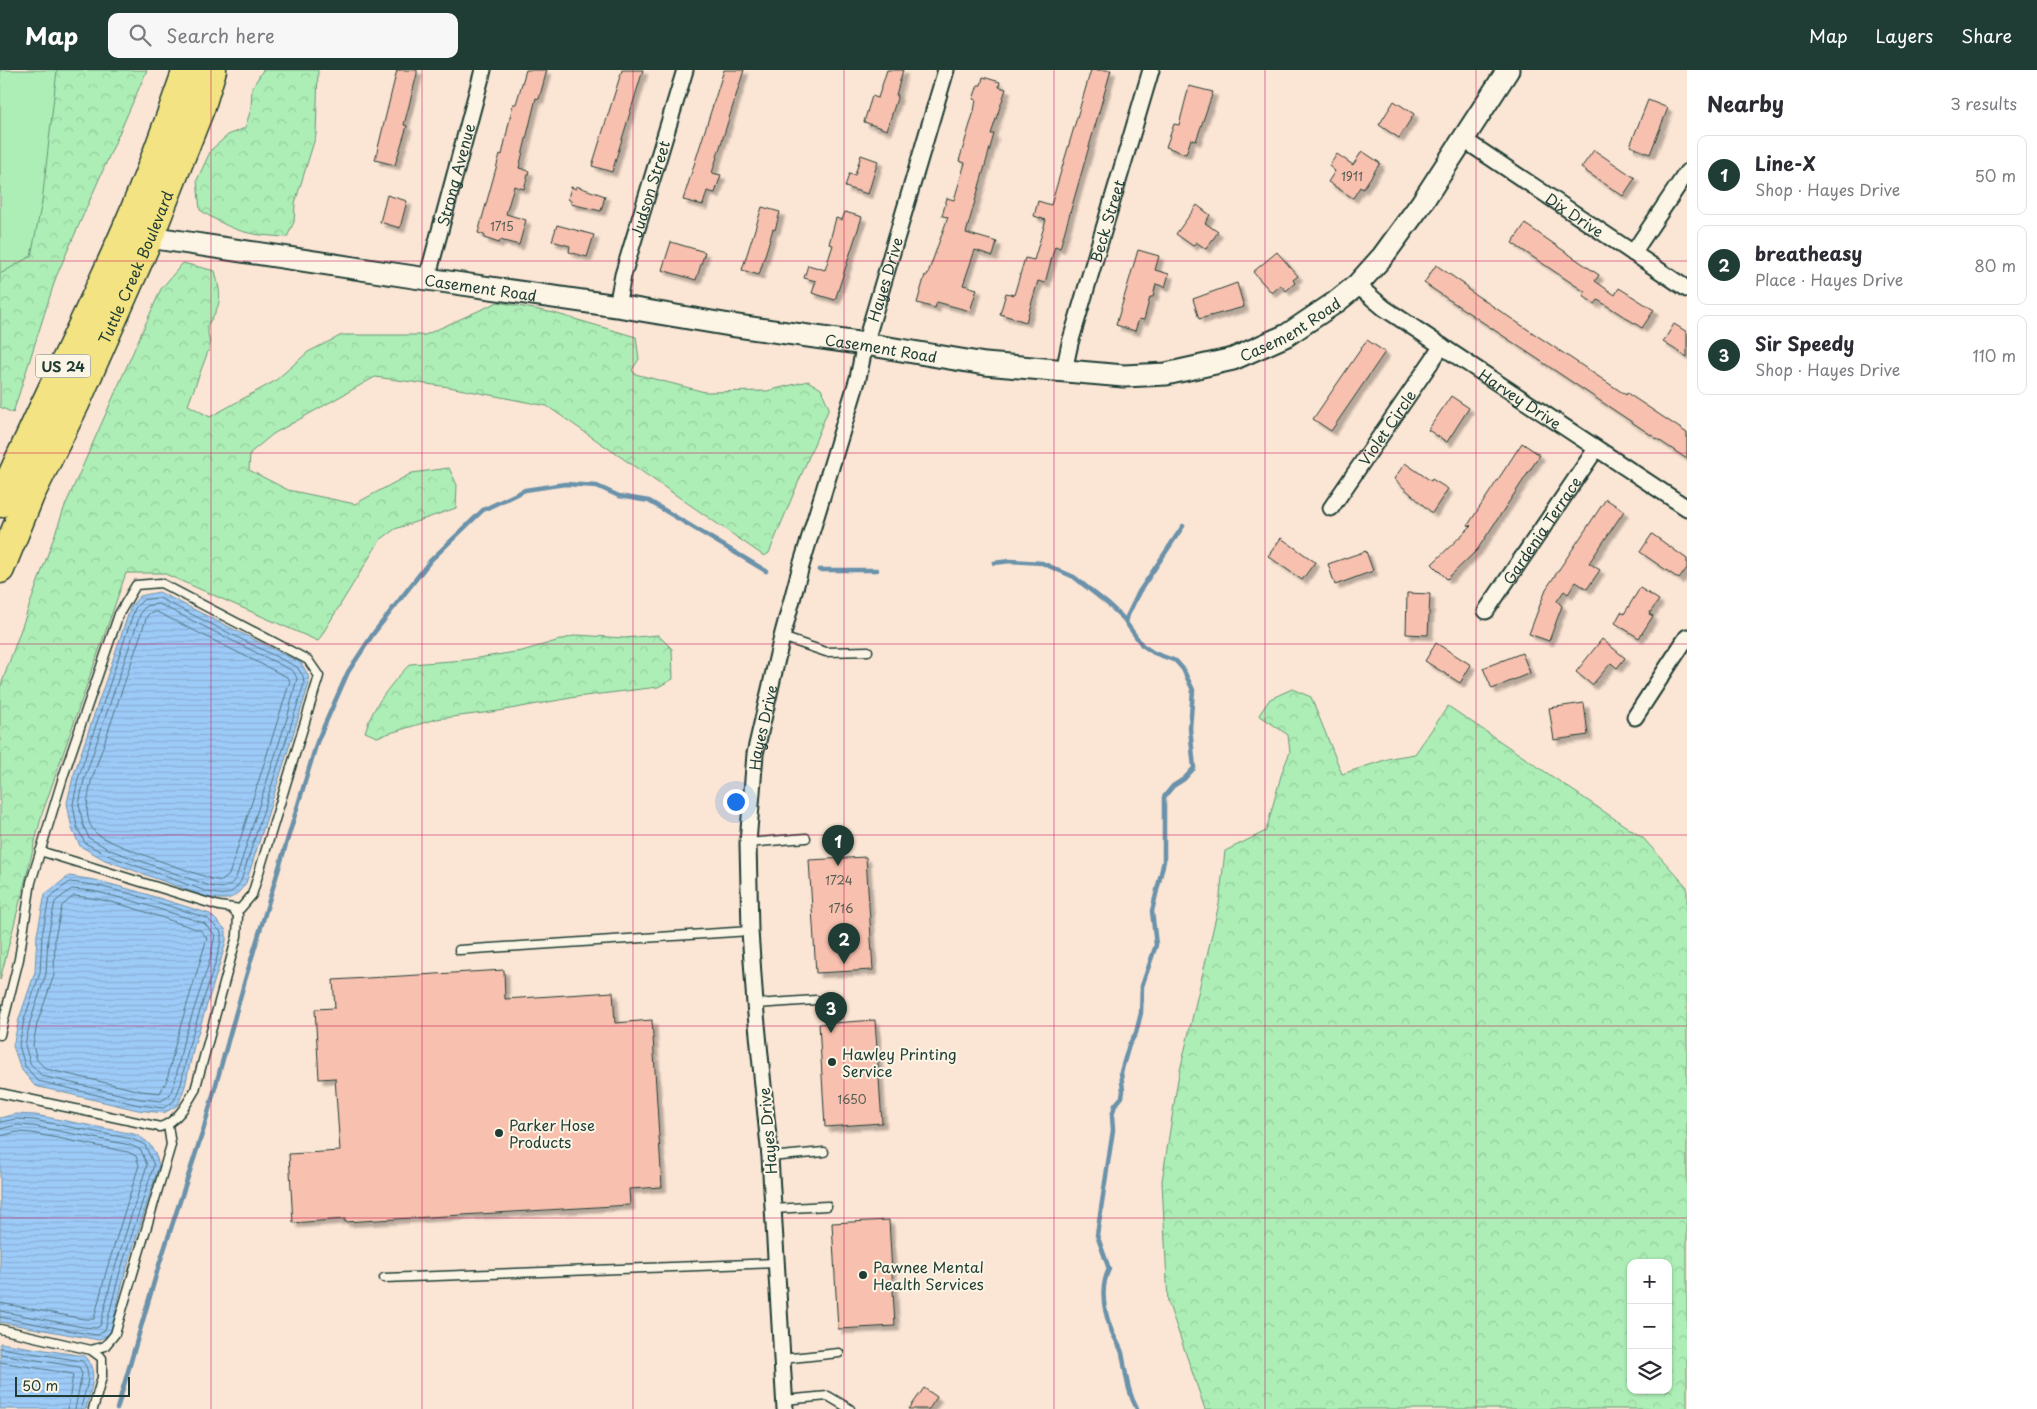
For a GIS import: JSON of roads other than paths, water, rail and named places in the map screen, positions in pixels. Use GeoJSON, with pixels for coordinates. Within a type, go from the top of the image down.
{"type":"FeatureCollection","features":[{"type":"Feature","properties":{"kind":"highway","name":"Tuttle Creek Boulevard"},"geometry":{"type":"LineString","coordinates":[[0,569],[30,495],[75,404],[138,233],[158,153],[187,70]]}},
{"type":"Feature","properties":{"kind":"highway","name":"Tuttle Creek Boulevard"},"geometry":{"type":"LineString","coordinates":[[0,503],[32,429],[138,233],[201,106],[212,70]]}},
{"type":"Feature","properties":{"kind":"street","name":"Strong Avenue"},"geometry":{"type":"LineString","coordinates":[[427,279],[483,70]]}},
{"type":"Feature","properties":{"kind":"street","name":"Judson Street"},"geometry":{"type":"LineString","coordinates":[[617,306],[623,275],[685,70]]}},
{"type":"Feature","properties":{"kind":"street","name":"Hayes Drive"},"geometry":{"type":"LineString","coordinates":[[784,1405],[770,1157],[750,931],[748,843],[755,754],[782,637],[801,566],[858,378],[865,344],[946,70]]}},
{"type":"Feature","properties":{"kind":"street","name":"Beck Street"},"geometry":{"type":"LineString","coordinates":[[1064,371],[1070,343],[1151,70]]}},
{"type":"Feature","properties":{"kind":"street","name":"Casement Road"},"geometry":{"type":"LineString","coordinates":[[138,233],[427,279],[617,306],[730,326],[865,344],[984,364],[1124,376],[1166,374],[1233,359],[1287,335],[1336,302],[1357,285],[1383,256],[1421,204],[1508,70]]}},
{"type":"Feature","properties":{"kind":"street","name":"Dix Drive"},"geometry":{"type":"LineString","coordinates":[[1463,139],[1687,289]]}},
{"type":"Feature","properties":{"kind":"street"},"geometry":{"type":"LineString","coordinates":[[1633,253],[1687,172]]}},
{"type":"Feature","properties":{"kind":"street","name":"Harvey Drive"},"geometry":{"type":"LineString","coordinates":[[1357,285],[1384,308],[1687,508]]}},
{"type":"Feature","properties":{"kind":"street","name":"Violet Circle"},"geometry":{"type":"LineString","coordinates":[[1331,508],[1442,346]]}},
{"type":"Feature","properties":{"kind":"street","name":"Gardenia Terrace"},"geometry":{"type":"LineString","coordinates":[[1486,611],[1596,449]]}},
{"type":"Feature","properties":{"kind":"street"},"geometry":{"type":"LineString","coordinates":[[1635,716],[1687,637]]}},
{"type":"Feature","properties":{"kind":"lane"},"geometry":{"type":"LineString","coordinates":[[0,1035],[18,959],[31,882],[40,851],[118,614],[136,585],[161,583],[308,660],[319,676],[252,896],[240,909],[219,906],[40,851]]}},
{"type":"Feature","properties":{"kind":"lane"},"geometry":{"type":"LineString","coordinates":[[782,637],[826,652],[868,651]]}},
{"type":"Feature","properties":{"kind":"lane"},"geometry":{"type":"LineString","coordinates":[[748,843],[806,838]]}},
{"type":"Feature","properties":{"kind":"lane"},"geometry":{"type":"LineString","coordinates":[[0,1093],[160,1127],[168,1125],[185,1108],[195,1090],[237,936],[238,916],[231,908]]}},
{"type":"Feature","properties":{"kind":"lane"},"geometry":{"type":"LineString","coordinates":[[459,950],[750,931]]}},
{"type":"Feature","properties":{"kind":"lane"},"geometry":{"type":"LineString","coordinates":[[755,1004],[816,1000]]}},
{"type":"Feature","properties":{"kind":"lane"},"geometry":{"type":"LineString","coordinates":[[91,1350],[104,1346],[115,1334],[171,1145],[168,1125]]}},
{"type":"Feature","properties":{"kind":"lane"},"geometry":{"type":"LineString","coordinates":[[770,1157],[824,1152]]}},
{"type":"Feature","properties":{"kind":"lane"},"geometry":{"type":"LineString","coordinates":[[773,1210],[827,1206]]}},
{"type":"Feature","properties":{"kind":"lane"},"geometry":{"type":"LineString","coordinates":[[384,1278],[776,1263]]}},
{"type":"Feature","properties":{"kind":"lane"},"geometry":{"type":"LineString","coordinates":[[0,1329],[91,1350],[102,1358],[102,1377],[93,1409]]}},
{"type":"Feature","properties":{"kind":"lane"},"geometry":{"type":"LineString","coordinates":[[782,1359],[839,1353]]}},
{"type":"Feature","properties":{"kind":"lane"},"geometry":{"type":"LineString","coordinates":[[784,1405],[828,1396],[850,1409]]}},
{"type":"Feature","properties":{"kind":"water"},"geometry":{"type":"Polygon","coordinates":[[[159,592],[301,663],[308,675],[309,684],[246,883],[230,898],[207,897],[105,860],[80,846],[72,829],[67,803],[73,777],[131,606],[140,596],[159,592]]]}},
{"type":"Feature","properties":{"kind":"water"},"geometry":{"type":"Polygon","coordinates":[[[69,876],[95,880],[136,891],[210,914],[226,930],[226,941],[194,1046],[185,1086],[178,1105],[164,1113],[138,1110],[35,1086],[21,1069],[13,1046],[19,1019],[35,972],[37,935],[45,894],[69,876]]]}},
{"type":"Feature","properties":{"kind":"water"},"geometry":{"type":"Polygon","coordinates":[[[15,1114],[35,1115],[134,1134],[148,1143],[157,1159],[159,1165],[124,1277],[110,1334],[99,1340],[0,1322],[0,1118],[15,1114]]]}},
{"type":"Feature","properties":{"kind":"water"},"geometry":{"type":"Polygon","coordinates":[[[0,1343],[84,1356],[92,1368],[93,1375],[86,1409],[0,1409],[0,1343]]]}},
{"type":"Feature","properties":{"kind":"waterway"},"geometry":{"type":"LineString","coordinates":[[117,1409],[159,1265],[203,1131],[245,980],[317,742],[348,672],[373,634],[430,561],[483,510],[525,490],[565,484],[597,486],[619,496],[649,501],[766,571]]}},
{"type":"Feature","properties":{"kind":"waterway"},"geometry":{"type":"LineString","coordinates":[[1125,621],[1139,592],[1183,526]]}},
{"type":"Feature","properties":{"kind":"waterway"},"geometry":{"type":"LineString","coordinates":[[994,563],[1010,561],[1042,563],[1074,577],[1122,617],[1142,645],[1154,653],[1176,661],[1183,669],[1193,690],[1190,728],[1194,768],[1184,779],[1173,786],[1164,797],[1164,861],[1152,911],[1156,945],[1142,986],[1141,1013],[1136,1033],[1129,1045],[1121,1072],[1122,1097],[1115,1105],[1112,1116],[1113,1130],[1097,1235],[1109,1269],[1103,1292],[1105,1309],[1112,1332],[1122,1353],[1129,1389],[1137,1409]]}},
{"type":"Feature","properties":{"kind":"waterway"},"geometry":{"type":"LineString","coordinates":[[819,570],[877,570]]}},
{"type":"Feature","properties":{"kind":"place","name":"Line-X"},"geometry":{"type":"Point","coordinates":[838,866]}},
{"type":"Feature","properties":{"kind":"place","name":"breatheasy"},"geometry":{"type":"Point","coordinates":[844,964]}},
{"type":"Feature","properties":{"kind":"place","name":"Sir Speedy"},"geometry":{"type":"Point","coordinates":[831,1033]}},
{"type":"Feature","properties":{"kind":"place","name":"Hawley Printing Service"},"geometry":{"type":"Point","coordinates":[832,1062]}},
{"type":"Feature","properties":{"kind":"place","name":"Parker Hose Products"},"geometry":{"type":"Point","coordinates":[499,1133]}},
{"type":"Feature","properties":{"kind":"place","name":"Pawnee Mental Health Services"},"geometry":{"type":"Point","coordinates":[863,1275]}}]}
